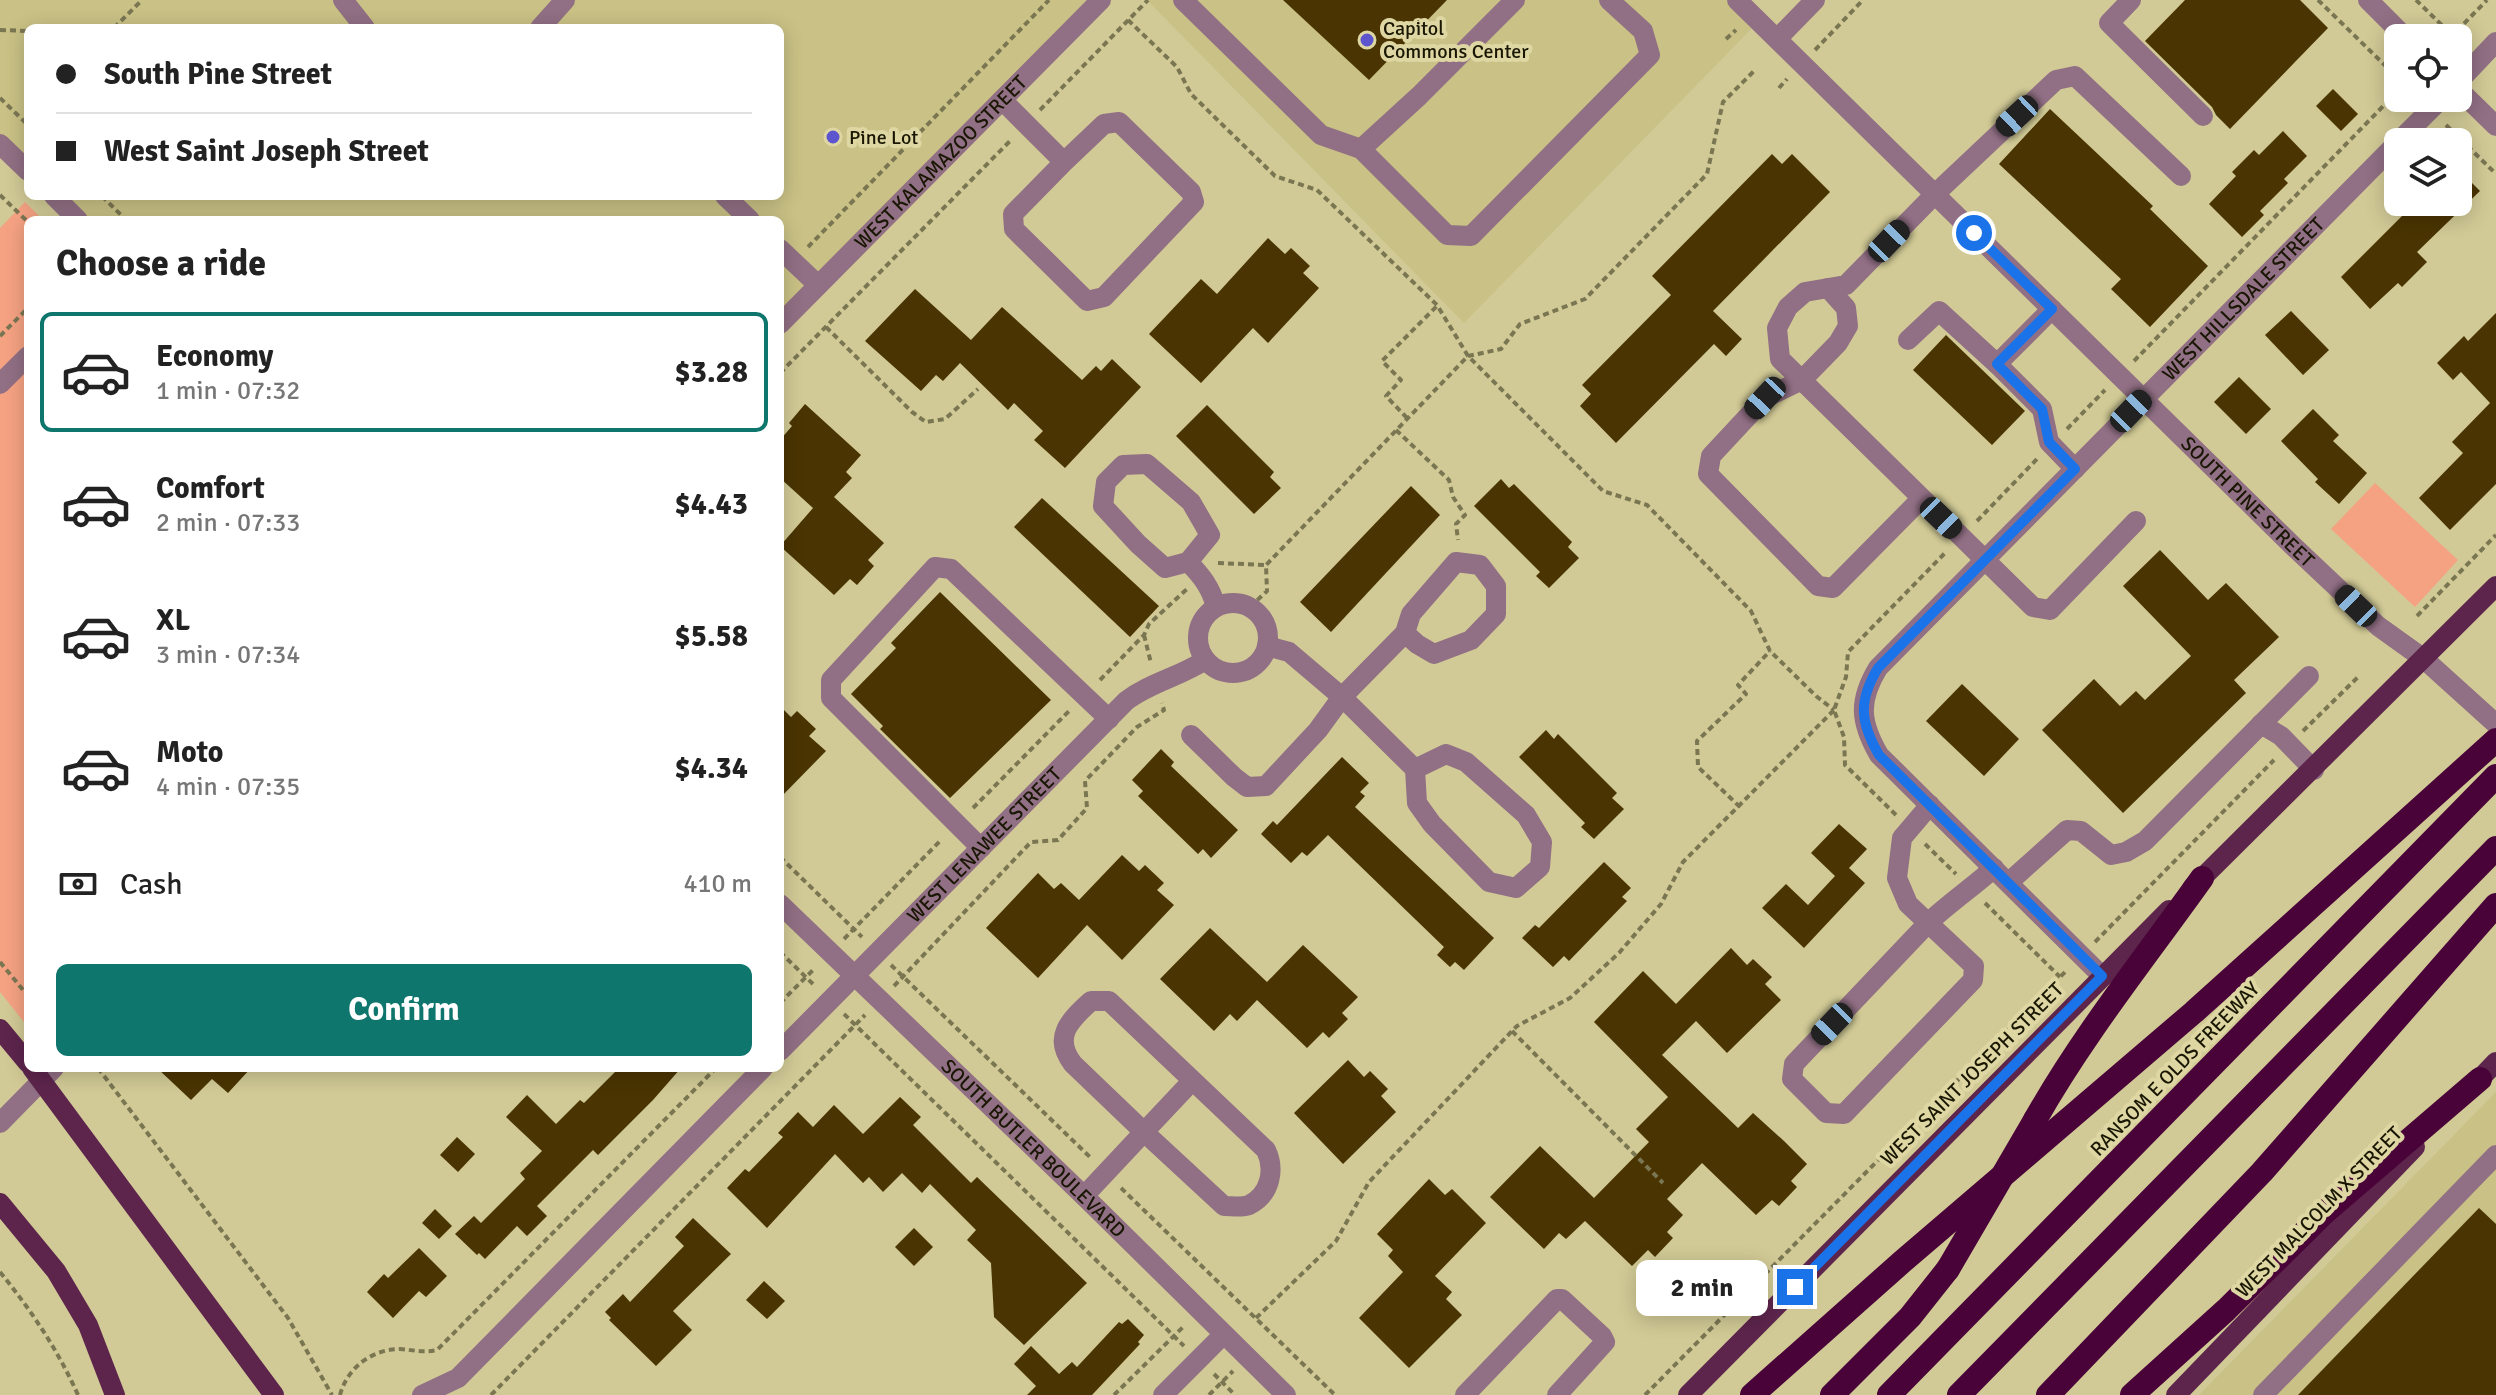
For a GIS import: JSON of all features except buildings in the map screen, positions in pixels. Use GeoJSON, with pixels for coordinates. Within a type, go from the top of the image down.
{"type":"FeatureCollection","features":[{"type":"Feature","properties":{"kind":"highway"},"geometry":{"type":"LineString","coordinates":[[1752,1395],[2194,1012],[2495,728]]}},
{"type":"Feature","properties":{"kind":"highway","name":"RANSOM E OLDS FREEWAY"},"geometry":{"type":"LineString","coordinates":[[1889,1395],[2496,776]]}},
{"type":"Feature","properties":{"kind":"highway"},"geometry":{"type":"LineString","coordinates":[[1959,1395],[2496,848]]}},
{"type":"Feature","properties":{"kind":"highway"},"geometry":{"type":"LineString","coordinates":[[1832,1395],[1910,1317],[1948,1269],[2056,1082],[2202,878]]}},
{"type":"Feature","properties":{"kind":"highway"},"geometry":{"type":"LineString","coordinates":[[2048,1395],[2262,1172],[2496,905]]}},
{"type":"Feature","properties":{"kind":"highway"},"geometry":{"type":"LineString","coordinates":[[2132,1395],[2226,1310],[2324,1213],[2488,1071]]}},
{"type":"Feature","properties":{"kind":"main road","name":"WEST SAINT JOSEPH STREET"},"geometry":{"type":"LineString","coordinates":[[1688,1395],[2102,976],[2314,770],[2496,586]]}},
{"type":"Feature","properties":{"kind":"main road"},"geometry":{"type":"LineString","coordinates":[[0,1029],[24,1058]]}},
{"type":"Feature","properties":{"kind":"main road","name":"WEST MALCOLM X STREET"},"geometry":{"type":"LineString","coordinates":[[2176,1395],[2488,1071]]}},
{"type":"Feature","properties":{"kind":"main road"},"geometry":{"type":"LineString","coordinates":[[43,1072],[274,1395]]}},
{"type":"Feature","properties":{"kind":"main road"},"geometry":{"type":"LineString","coordinates":[[0,1203],[56,1271],[88,1325],[115,1395]]}},
{"type":"Feature","properties":{"kind":"street"},"geometry":{"type":"LineString","coordinates":[[343,0],[362,24]]}},
{"type":"Feature","properties":{"kind":"street"},"geometry":{"type":"LineString","coordinates":[[548,24],[565,0]]}},
{"type":"Feature","properties":{"kind":"street","name":"WEST KALAMAZOO STREET"},"geometry":{"type":"LineString","coordinates":[[784,320],[1101,0]]}},
{"type":"Feature","properties":{"kind":"street"},"geometry":{"type":"LineString","coordinates":[[1183,0],[1321,135],[1361,149],[1447,235],[1471,236],[1650,55],[1643,31],[1609,0]]}},
{"type":"Feature","properties":{"kind":"street"},"geometry":{"type":"LineString","coordinates":[[1361,149],[1515,0]]}},
{"type":"Feature","properties":{"kind":"street","name":"SOUTH PINE STREET"},"geometry":{"type":"LineString","coordinates":[[1737,0],[2378,626],[2424,659],[2495,728]]}},
{"type":"Feature","properties":{"kind":"street"},"geometry":{"type":"LineString","coordinates":[[1777,39],[1815,0]]}},
{"type":"Feature","properties":{"kind":"street"},"geometry":{"type":"LineString","coordinates":[[2131,0],[2109,23],[2203,116]]}},
{"type":"Feature","properties":{"kind":"street"},"geometry":{"type":"LineString","coordinates":[[2368,0],[2392,24]]}},
{"type":"Feature","properties":{"kind":"street"},"geometry":{"type":"LineString","coordinates":[[2472,67],[2496,42]]}},
{"type":"Feature","properties":{"kind":"street"},"geometry":{"type":"LineString","coordinates":[[2136,521],[2050,610],[2033,607],[1780,359],[1777,328],[1788,307],[1805,292],[1846,285],[1935,194],[2056,80],[2075,76],[2181,176]]}},
{"type":"Feature","properties":{"kind":"street"},"geometry":{"type":"LineString","coordinates":[[1002,100],[1064,162]]}},
{"type":"Feature","properties":{"kind":"street"},"geometry":{"type":"LineString","coordinates":[[2472,103],[2496,126]]}},
{"type":"Feature","properties":{"kind":"street","name":"WEST HILLSDALE STREET"},"geometry":{"type":"LineString","coordinates":[[2412,128],[2428,112]]}},
{"type":"Feature","properties":{"kind":"street"},"geometry":{"type":"LineString","coordinates":[[1119,122],[1191,192],[1194,202],[1104,297],[1087,301],[1014,229],[1013,214],[1064,162],[1104,124],[1119,122]]}},
{"type":"Feature","properties":{"kind":"street"},"geometry":{"type":"LineString","coordinates":[[0,144],[24,167]]}},
{"type":"Feature","properties":{"kind":"street","name":"WEST HILLSDALE STREET"},"geometry":{"type":"LineString","coordinates":[[1864,703],[1868,684],[1878,668],[2384,156]]}},
{"type":"Feature","properties":{"kind":"street"},"geometry":{"type":"LineString","coordinates":[[58,200],[74,216]]}},
{"type":"Feature","properties":{"kind":"street"},"geometry":{"type":"LineString","coordinates":[[729,200],[746,216]]}},
{"type":"Feature","properties":{"kind":"street"},"geometry":{"type":"LineString","coordinates":[[787,256],[818,285]]}},
{"type":"Feature","properties":{"kind":"street"},"geometry":{"type":"LineString","coordinates":[[1828,288],[1846,308],[1848,326],[1838,343],[1802,380],[1765,398],[1711,456],[1708,474],[1818,586],[1833,588],[1921,499]]}},
{"type":"Feature","properties":{"kind":"street"},"geometry":{"type":"LineString","coordinates":[[1997,364],[2052,309]]}},
{"type":"Feature","properties":{"kind":"street"},"geometry":{"type":"LineString","coordinates":[[1908,340],[1939,311],[2042,409],[2051,445],[2075,469]]}},
{"type":"Feature","properties":{"kind":"street"},"geometry":{"type":"LineString","coordinates":[[0,384],[24,360]]}},
{"type":"Feature","properties":{"kind":"street"},"geometry":{"type":"LineString","coordinates":[[1147,464],[1191,502],[1210,535],[1195,569],[1165,568],[1103,506],[1106,482],[1123,465],[1147,464]]}},
{"type":"Feature","properties":{"kind":"street"},"geometry":{"type":"LineString","coordinates":[[1191,735],[1247,787],[1266,786],[1318,730],[1342,697],[1405,633],[1411,614],[1456,562],[1480,565],[1496,586],[1496,614],[1471,640],[1434,654],[1405,633]]}},
{"type":"Feature","properties":{"kind":"street"},"geometry":{"type":"LineString","coordinates":[[981,848],[831,698],[831,680],[935,567],[951,569],[1109,719]]}},
{"type":"Feature","properties":{"kind":"street"},"geometry":{"type":"LineString","coordinates":[[1195,569],[1212,592],[1216,607]]}},
{"type":"Feature","properties":{"kind":"street"},"geometry":{"type":"LineString","coordinates":[[1227,603],[1250,607],[1265,623],[1267,646],[1263,656],[1246,671],[1224,673],[1205,660],[1200,652],[1198,631],[1201,621],[1216,607],[1227,603]]}},
{"type":"Feature","properties":{"kind":"street"},"geometry":{"type":"LineString","coordinates":[[1267,646],[1289,652],[1342,697],[1415,769],[1417,803],[1432,824],[1489,882],[1516,888],[1540,867],[1542,842],[1526,815],[1466,762],[1446,754],[1415,769]]}},
{"type":"Feature","properties":{"kind":"street","name":"WEST LENAWEE STREET"},"geometry":{"type":"LineString","coordinates":[[784,1047],[1134,695],[1185,673],[1205,660]]}},
{"type":"Feature","properties":{"kind":"street"},"geometry":{"type":"LineString","coordinates":[[1930,805],[1902,838],[1897,878],[1908,904],[1928,923],[1974,966],[1973,980],[1844,1114],[1826,1113],[1792,1079],[1794,1064],[1928,923],[1948,903],[2002,875],[2067,830],[2081,831],[2111,855],[2126,852],[2145,841],[2309,676]]}},
{"type":"Feature","properties":{"kind":"street"},"geometry":{"type":"LineString","coordinates":[[1864,703],[1864,721],[1879,755],[2102,976]]}},
{"type":"Feature","properties":{"kind":"street"},"geometry":{"type":"LineString","coordinates":[[2261,724],[2281,736],[2314,770]]}},
{"type":"Feature","properties":{"kind":"street","name":"SOUTH BUTLER BOULEVARD"},"geometry":{"type":"LineString","coordinates":[[784,908],[1286,1395]]}},
{"type":"Feature","properties":{"kind":"street"},"geometry":{"type":"LineString","coordinates":[[1091,1001],[1109,1001],[1266,1150],[1272,1162],[1272,1176],[1251,1204],[1224,1206],[1144,1132],[1063,1052],[1063,1037],[1073,1017],[1091,1001]]}},
{"type":"Feature","properties":{"kind":"street"},"geometry":{"type":"LineString","coordinates":[[0,1123],[43,1072]]}},
{"type":"Feature","properties":{"kind":"street"},"geometry":{"type":"LineString","coordinates":[[422,1395],[458,1378],[759,1072]]}},
{"type":"Feature","properties":{"kind":"street"},"geometry":{"type":"LineString","coordinates":[[1084,1196],[1192,1081]]}},
{"type":"Feature","properties":{"kind":"street"},"geometry":{"type":"LineString","coordinates":[[2263,1395],[2496,1155]]}},
{"type":"Feature","properties":{"kind":"street"},"geometry":{"type":"LineString","coordinates":[[1465,1395],[1557,1299],[1562,1299],[1605,1342],[1557,1395]]}},
{"type":"Feature","properties":{"kind":"street"},"geometry":{"type":"LineString","coordinates":[[1163,1395],[1223,1335]]}},
{"type":"Feature","properties":{"kind":"path"},"geometry":{"type":"LineString","coordinates":[[118,24],[142,0]]}},
{"type":"Feature","properties":{"kind":"path"},"geometry":{"type":"LineString","coordinates":[[787,256],[1049,0]]}},
{"type":"Feature","properties":{"kind":"path"},"geometry":{"type":"LineString","coordinates":[[784,369],[1148,0]]}},
{"type":"Feature","properties":{"kind":"path"},"geometry":{"type":"LineString","coordinates":[[1779,88],[1863,0]]}},
{"type":"Feature","properties":{"kind":"path"},"geometry":{"type":"LineString","coordinates":[[2318,0],[2384,64]]}},
{"type":"Feature","properties":{"kind":"path"},"geometry":{"type":"LineString","coordinates":[[2416,0],[2439,24]]}},
{"type":"Feature","properties":{"kind":"path"},"geometry":{"type":"LineString","coordinates":[[2464,24],[2487,0]]}},
{"type":"Feature","properties":{"kind":"path"},"geometry":{"type":"LineString","coordinates":[[1128,20],[1177,67],[1191,94],[1275,176],[1317,190],[1437,305],[1468,356],[1603,491],[1647,505],[1751,611],[1770,651],[1834,710],[1844,737],[1845,765],[2060,977]]}},
{"type":"Feature","properties":{"kind":"path"},"geometry":{"type":"LineString","coordinates":[[0,30],[24,31]]}},
{"type":"Feature","properties":{"kind":"path"},"geometry":{"type":"LineString","coordinates":[[1250,607],[1267,591],[1266,565],[1468,356],[1501,349],[1520,324],[1585,299],[1707,174],[1723,102],[1756,69]]}},
{"type":"Feature","properties":{"kind":"path"},"geometry":{"type":"LineString","coordinates":[[0,98],[24,121]]}},
{"type":"Feature","properties":{"kind":"path"},"geometry":{"type":"LineString","coordinates":[[1256,1318],[1336,1241],[1369,1182],[1512,1031],[1570,998],[1619,953],[1661,904],[1683,862],[1834,710],[1846,677],[1848,652],[2384,105]]}},
{"type":"Feature","properties":{"kind":"path"},"geometry":{"type":"LineString","coordinates":[[2443,112],[2496,174]]}},
{"type":"Feature","properties":{"kind":"path"},"geometry":{"type":"LineString","coordinates":[[0,195],[24,218]]}},
{"type":"Feature","properties":{"kind":"path"},"geometry":{"type":"LineString","coordinates":[[106,200],[121,214]]}},
{"type":"Feature","properties":{"kind":"path"},"geometry":{"type":"LineString","coordinates":[[1407,418],[1386,396],[1401,380],[1382,361],[1437,305]]}},
{"type":"Feature","properties":{"kind":"path"},"geometry":{"type":"LineString","coordinates":[[0,336],[24,312]]}},
{"type":"Feature","properties":{"kind":"path"},"geometry":{"type":"LineString","coordinates":[[826,327],[926,422],[945,419],[978,389]]}},
{"type":"Feature","properties":{"kind":"path"},"geometry":{"type":"LineString","coordinates":[[1396,430],[1449,480],[1453,497],[1465,515],[1456,524],[1459,551]]}},
{"type":"Feature","properties":{"kind":"path"},"geometry":{"type":"LineString","coordinates":[[2417,616],[2496,535]]}},
{"type":"Feature","properties":{"kind":"path"},"geometry":{"type":"LineString","coordinates":[[784,999],[1144,635],[1149,624],[1195,569],[1216,563],[1266,565]]}},
{"type":"Feature","properties":{"kind":"path"},"geometry":{"type":"LineString","coordinates":[[491,1395],[903,977],[1031,842],[1058,840],[1087,808],[1085,781],[1137,727],[1164,710],[1144,635]]}},
{"type":"Feature","properties":{"kind":"path"},"geometry":{"type":"LineString","coordinates":[[1740,807],[1698,767],[1697,741],[1746,694],[1738,685],[1770,651]]}},
{"type":"Feature","properties":{"kind":"path"},"geometry":{"type":"LineString","coordinates":[[1645,1395],[2358,677]]}},
{"type":"Feature","properties":{"kind":"path"},"geometry":{"type":"LineString","coordinates":[[1834,710],[1864,703]]}},
{"type":"Feature","properties":{"kind":"path"},"geometry":{"type":"LineString","coordinates":[[784,861],[1335,1395]]}},
{"type":"Feature","properties":{"kind":"path"},"geometry":{"type":"LineString","coordinates":[[784,956],[1235,1395]]}},
{"type":"Feature","properties":{"kind":"path"},"geometry":{"type":"LineString","coordinates":[[0,962],[24,991]]}},
{"type":"Feature","properties":{"kind":"path"},"geometry":{"type":"LineString","coordinates":[[1512,1031],[1663,1183]]}},
{"type":"Feature","properties":{"kind":"path"},"geometry":{"type":"LineString","coordinates":[[101,1072],[288,1318],[332,1395]]}},
{"type":"Feature","properties":{"kind":"path"},"geometry":{"type":"LineString","coordinates":[[340,1395],[343,1383],[361,1361],[379,1352],[401,1349],[422,1354],[437,1350],[712,1072]]}},
{"type":"Feature","properties":{"kind":"path"},"geometry":{"type":"LineString","coordinates":[[0,1272],[32,1311],[78,1395]]}},
{"type":"Feature","properties":{"kind":"path"},"geometry":{"type":"LineString","coordinates":[[1114,1395],[1223,1286]]}},
{"type":"Feature","properties":{"kind":"shaded area"},"geometry":{"type":"Polygon","coordinates":[[[0,0],[1107,0],[784,324],[784,216],[73,216],[57,200],[784,200],[784,24],[24,24],[24,168],[0,145],[0,0]]]}},
{"type":"Feature","properties":{"kind":"shaded area"},"geometry":{"type":"Polygon","coordinates":[[[1147,0],[1735,0],[1759,21],[1464,323],[1147,0]]]}},
{"type":"Feature","properties":{"kind":"shaded area"},"geometry":{"type":"Polygon","coordinates":[[[25,202],[39,216],[24,216],[24,1022],[0,992],[0,228],[25,202]]]}},
{"type":"Feature","properties":{"kind":"shaded area"},"geometry":{"type":"Polygon","coordinates":[[[2375,483],[2458,560],[2415,607],[2331,529],[2375,483]]]}},
{"type":"Feature","properties":{"kind":"shaded area"},"geometry":{"type":"Polygon","coordinates":[[[2496,1092],[2496,1395],[2199,1395],[2496,1092]]]}},
{"type":"Feature","properties":{"kind":"place","name":"Capitol Commons Center"},"geometry":{"type":"Point","coordinates":[1367,40]}},
{"type":"Feature","properties":{"kind":"place","name":"Pine Lot"},"geometry":{"type":"Point","coordinates":[833,137]}},
{"type":"Feature","properties":{"kind":"route"},"geometry":{"type":"LineString","coordinates":[[1795,1287],[2102,976],[1879,755],[1864,721],[1868,684],[1878,668],[2075,469],[2049,442],[2042,409],[1997,364],[2052,309],[1974,233]]}}]}
